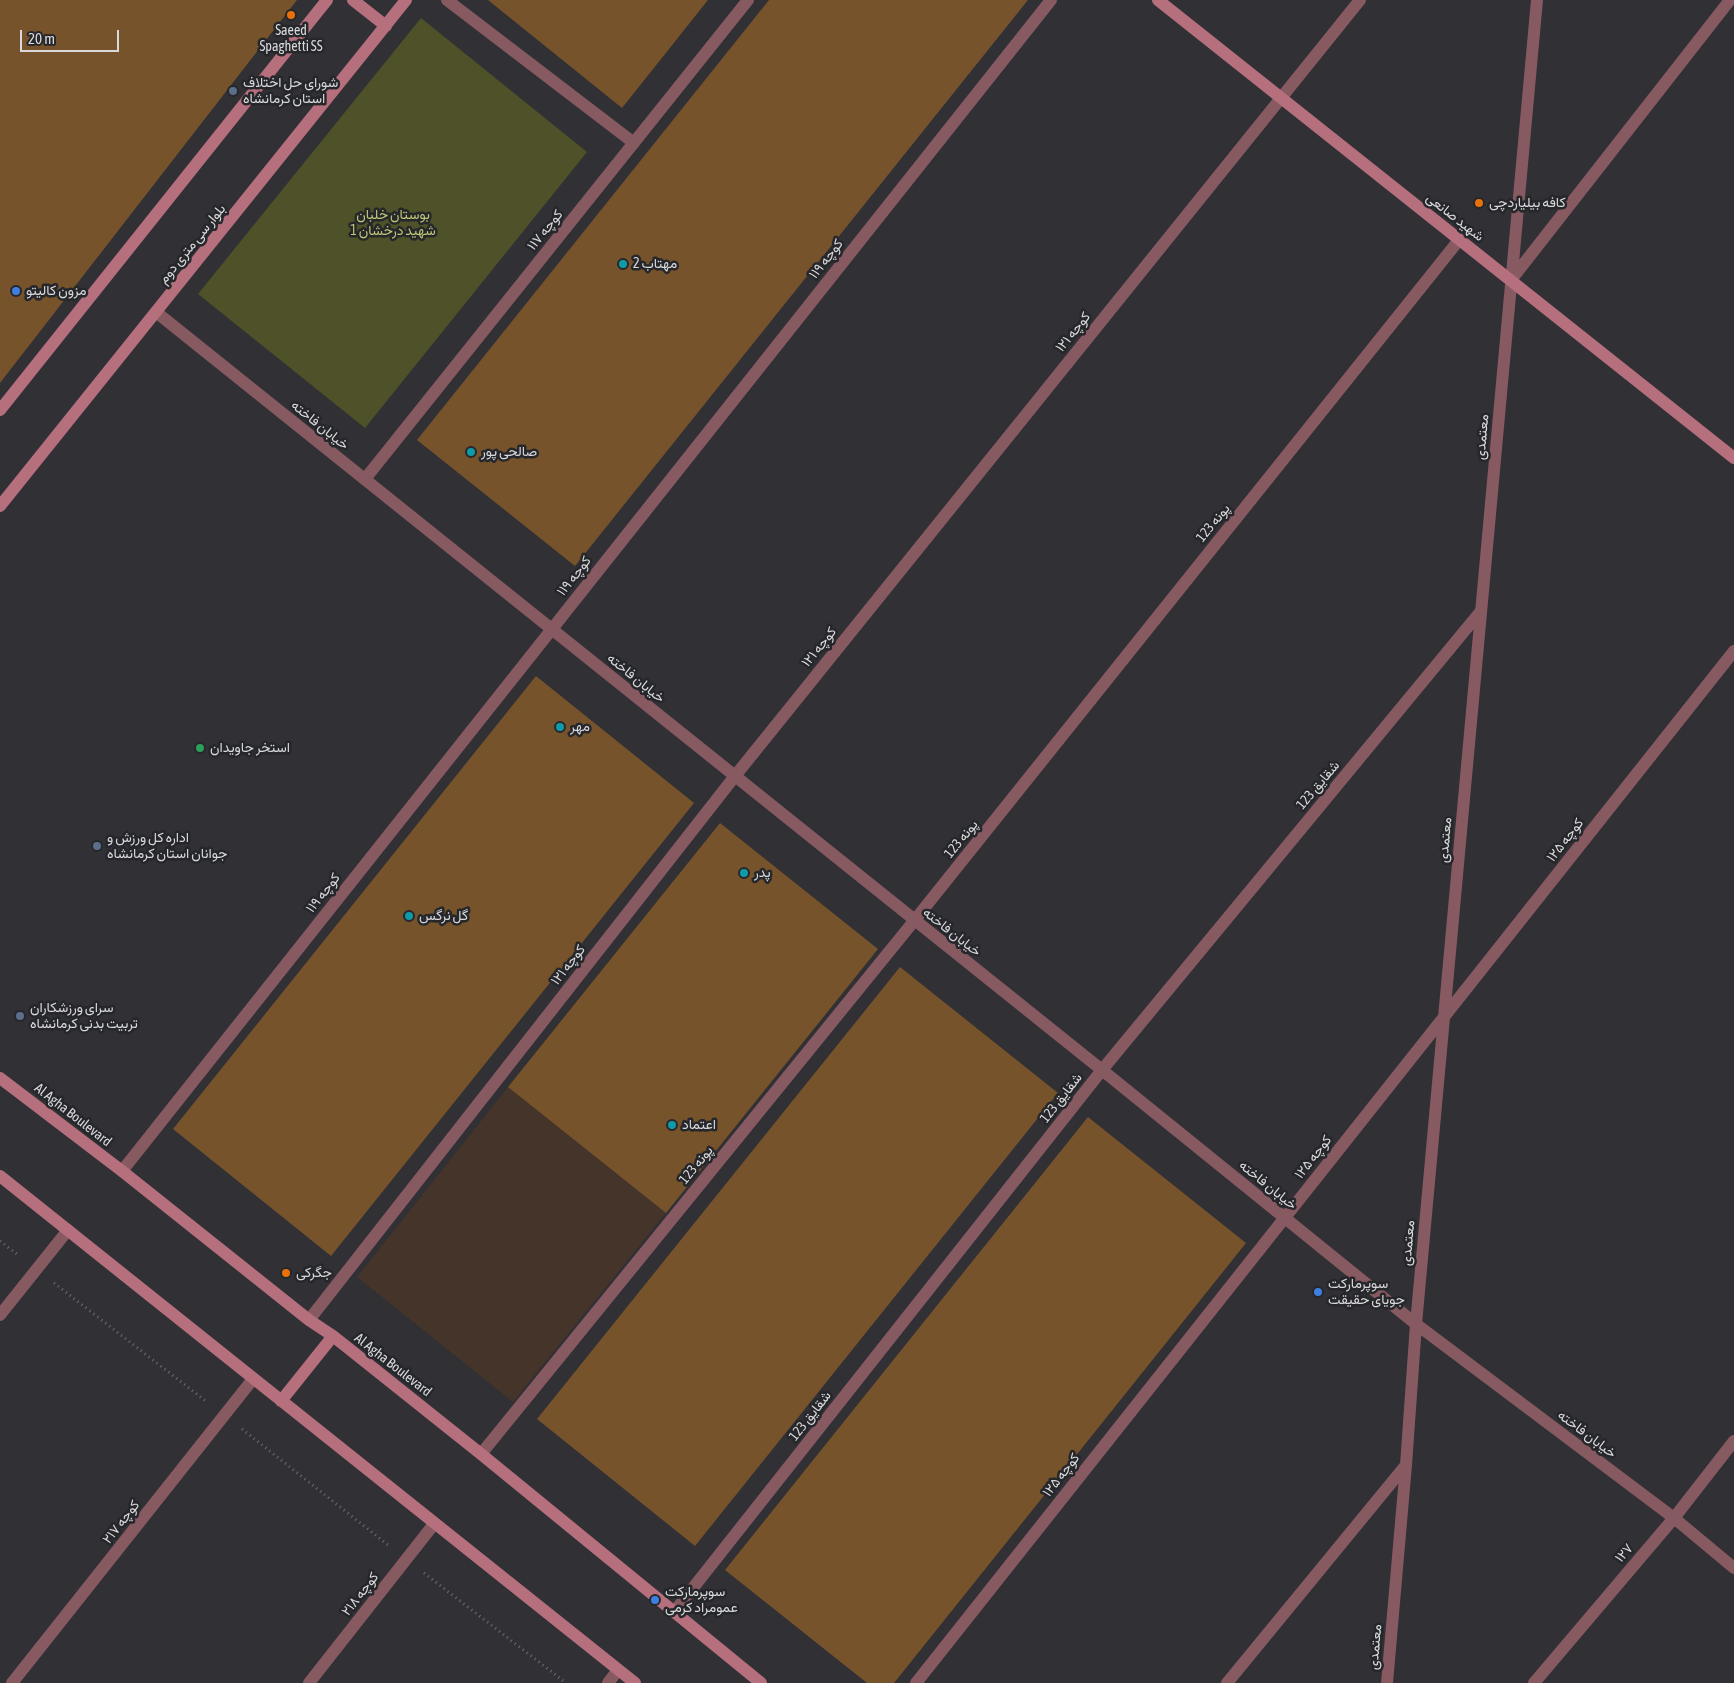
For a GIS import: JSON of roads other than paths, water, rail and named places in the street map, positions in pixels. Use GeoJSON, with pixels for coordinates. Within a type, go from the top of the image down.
{"type":"FeatureCollection","features":[{"type":"Feature","properties":{"kind":"main road"},"geometry":{"type":"LineString","coordinates":[[0,410],[327,0]]}},
{"type":"Feature","properties":{"kind":"main road"},"geometry":{"type":"LineString","coordinates":[[353,0],[386,26]]}},
{"type":"Feature","properties":{"kind":"main road","name":"بلوار سی متری دوم"},"geometry":{"type":"LineString","coordinates":[[0,506],[406,0]]}},
{"type":"Feature","properties":{"kind":"main road","name":"شهید صانعی"},"geometry":{"type":"LineString","coordinates":[[1158,0],[1734,458]]}},
{"type":"Feature","properties":{"kind":"main road","name":"Al Agha Boulevard"},"geometry":{"type":"LineString","coordinates":[[0,1078],[333,1336],[481,1454],[761,1683]]}},
{"type":"Feature","properties":{"kind":"main road"},"geometry":{"type":"LineString","coordinates":[[0,1176],[635,1683]]}},
{"type":"Feature","properties":{"kind":"main road"},"geometry":{"type":"LineString","coordinates":[[281,1401],[333,1336]]}},
{"type":"Feature","properties":{"kind":"street"},"geometry":{"type":"LineString","coordinates":[[447,0],[634,143]]}},
{"type":"Feature","properties":{"kind":"street","name":"کوچه ۱۱۷"},"geometry":{"type":"LineString","coordinates":[[365,480],[748,0]]}},
{"type":"Feature","properties":{"kind":"street","name":"کوچه ۱۱۹"},"geometry":{"type":"LineString","coordinates":[[122,1171],[1051,0]]}},
{"type":"Feature","properties":{"kind":"street","name":"کوچه ۱۲۱"},"geometry":{"type":"LineString","coordinates":[[310,1320],[734,776],[1360,0]]}},
{"type":"Feature","properties":{"kind":"street","name":"معتمدی"},"geometry":{"type":"LineString","coordinates":[[1387,1683],[1416,1324],[1536,0]]}},
{"type":"Feature","properties":{"kind":"street"},"geometry":{"type":"LineString","coordinates":[[1511,280],[1730,0]]}},
{"type":"Feature","properties":{"kind":"street","name":"123 پونه"},"geometry":{"type":"LineString","coordinates":[[481,1454],[914,921],[1459,240]]}},
{"type":"Feature","properties":{"kind":"street","name":"خیابان فاخته"},"geometry":{"type":"LineString","coordinates":[[156,312],[1416,1324],[1674,1518],[1734,1568]]}},
{"type":"Feature","properties":{"kind":"street","name":"123 شقایق"},"geometry":{"type":"LineString","coordinates":[[674,1612],[1102,1070],[1481,611]]}},
{"type":"Feature","properties":{"kind":"street","name":"کوچه ۱۲۵"},"geometry":{"type":"LineString","coordinates":[[916,1683],[1734,651]]}},
{"type":"Feature","properties":{"kind":"street"},"geometry":{"type":"LineString","coordinates":[[0,1315],[68,1230]]}},
{"type":"Feature","properties":{"kind":"street","name":"کوچه ۲۱۷"},"geometry":{"type":"LineString","coordinates":[[12,1683],[253,1379]]}},
{"type":"Feature","properties":{"kind":"street","name":"۱۲۷"},"geometry":{"type":"LineString","coordinates":[[1534,1683],[1674,1518],[1734,1441]]}},
{"type":"Feature","properties":{"kind":"street"},"geometry":{"type":"LineString","coordinates":[[1227,1683],[1406,1465]]}},
{"type":"Feature","properties":{"kind":"street","name":"کوچه ۲۱۸"},"geometry":{"type":"LineString","coordinates":[[309,1683],[434,1524]]}},
{"type":"Feature","properties":{"kind":"street"},"geometry":{"type":"LineString","coordinates":[[608,1683],[618,1670]]}},
{"type":"Feature","properties":{"kind":"place","name":"Saeed Spaghetti SS"},"geometry":{"type":"Point","coordinates":[291,15]}},
{"type":"Feature","properties":{"kind":"place","name":"شورای حل اختلاف استان کرمانشاه"},"geometry":{"type":"Point","coordinates":[233,91]}},
{"type":"Feature","properties":{"kind":"place","name":"کافه بیلیاردچی"},"geometry":{"type":"Point","coordinates":[1479,203]}},
{"type":"Feature","properties":{"kind":"place","name":"مهتاب 2"},"geometry":{"type":"Point","coordinates":[623,264]}},
{"type":"Feature","properties":{"kind":"place","name":"مزون کالیتو"},"geometry":{"type":"Point","coordinates":[16,291]}},
{"type":"Feature","properties":{"kind":"place","name":"صالحی پور"},"geometry":{"type":"Point","coordinates":[471,452]}},
{"type":"Feature","properties":{"kind":"place","name":"مهر"},"geometry":{"type":"Point","coordinates":[560,727]}},
{"type":"Feature","properties":{"kind":"place","name":"استخر جاویدان"},"geometry":{"type":"Point","coordinates":[200,748]}},
{"type":"Feature","properties":{"kind":"place","name":"اداره کل ورزش و جوانان استان کرمانشاه"},"geometry":{"type":"Point","coordinates":[97,846]}},
{"type":"Feature","properties":{"kind":"place","name":"پدر"},"geometry":{"type":"Point","coordinates":[744,873]}},
{"type":"Feature","properties":{"kind":"place","name":"گل نرگس"},"geometry":{"type":"Point","coordinates":[409,916]}},
{"type":"Feature","properties":{"kind":"place","name":"سرای ورزشکاران تربیت بدنی کرمانشاه"},"geometry":{"type":"Point","coordinates":[20,1016]}},
{"type":"Feature","properties":{"kind":"place","name":"اعتماد"},"geometry":{"type":"Point","coordinates":[672,1125]}},
{"type":"Feature","properties":{"kind":"place","name":"جگرکی"},"geometry":{"type":"Point","coordinates":[286,1273]}},
{"type":"Feature","properties":{"kind":"place","name":"سوپرمارکت جویای حقیقت"},"geometry":{"type":"Point","coordinates":[1318,1292]}},
{"type":"Feature","properties":{"kind":"place","name":"سوپرمارکت عمومراد کرمی"},"geometry":{"type":"Point","coordinates":[655,1600]}},
{"type":"Feature","properties":{"kind":"park label","name":"بوستان خلبان شهید درخشان 1"},"geometry":{"type":"Point","coordinates":[393,224]}}]}
